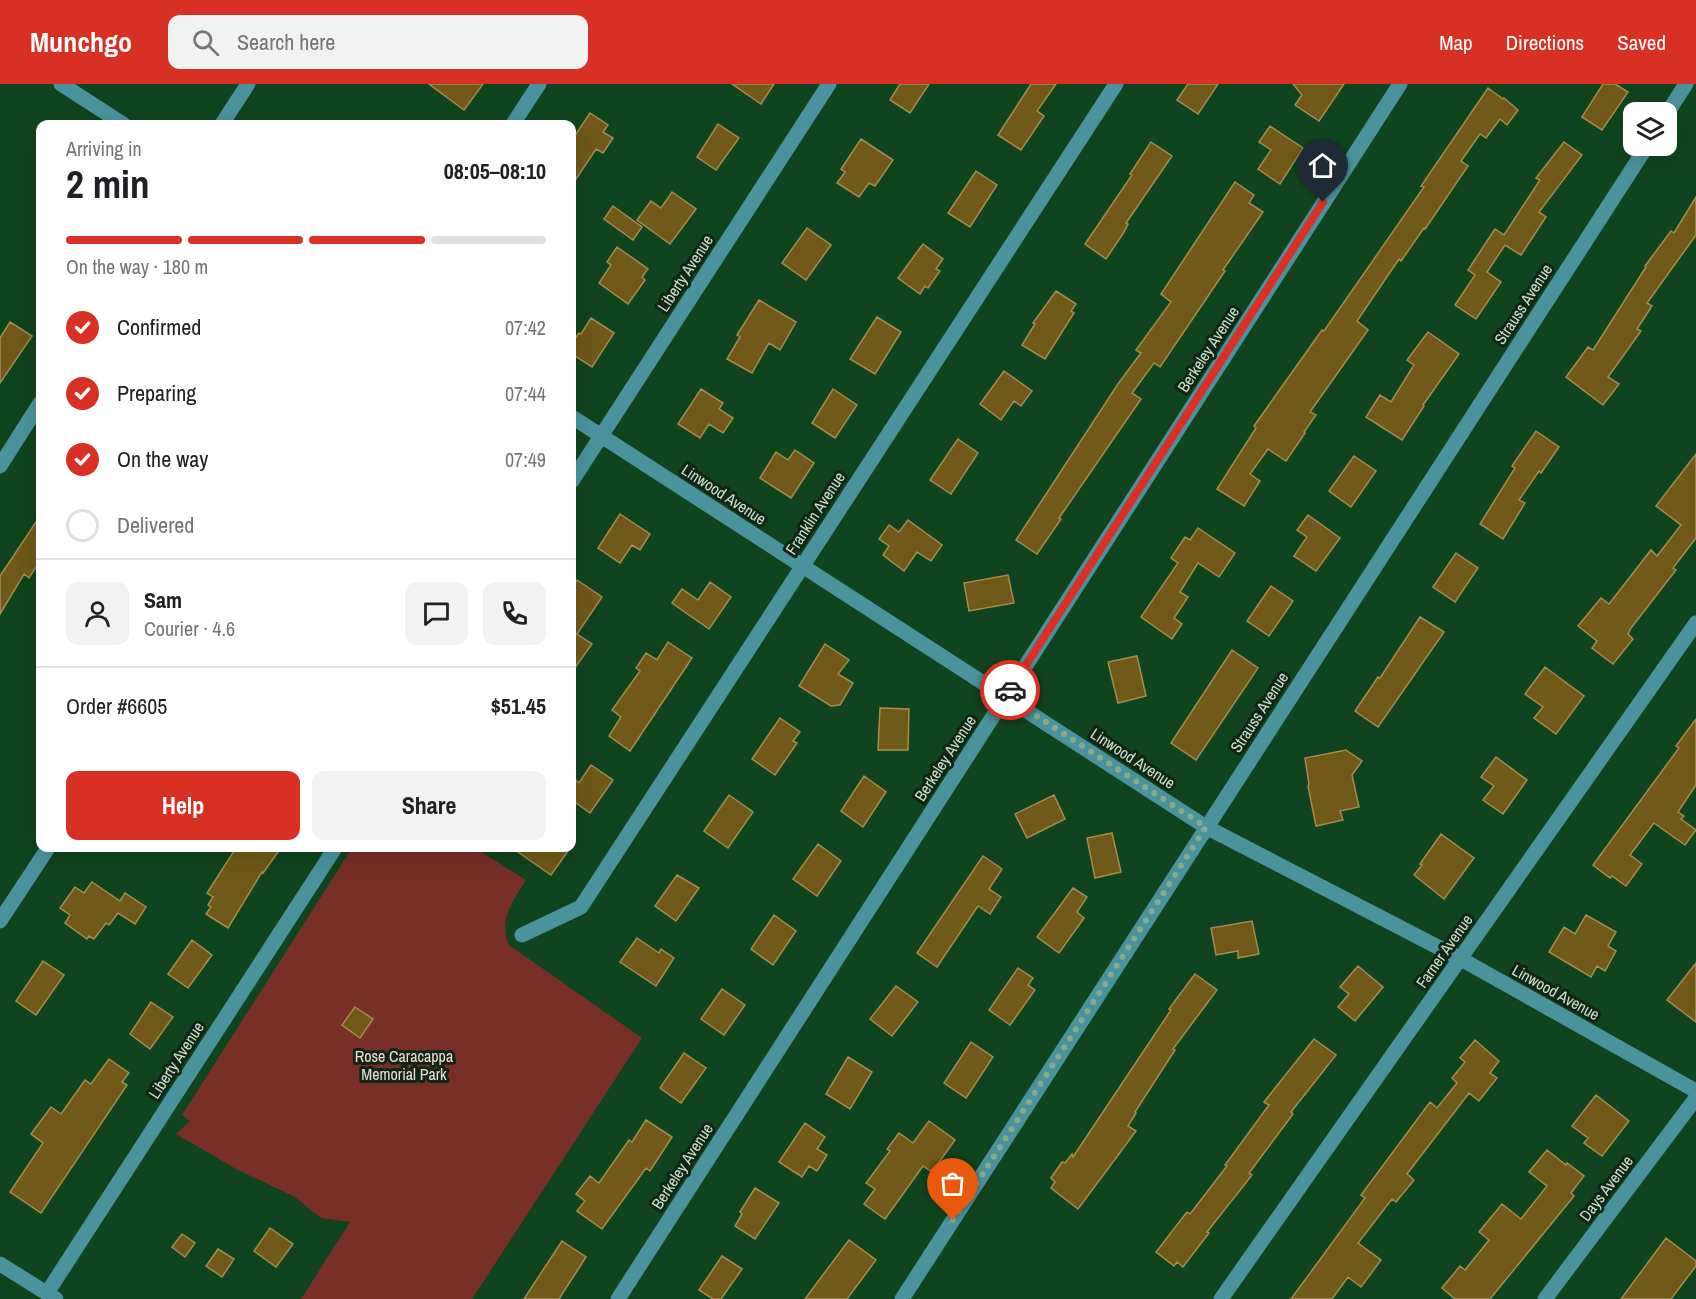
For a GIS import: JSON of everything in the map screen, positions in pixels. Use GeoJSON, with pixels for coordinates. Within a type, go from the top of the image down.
{"type":"FeatureCollection","features":[{"type":"Feature","properties":{"kind":"street"},"geometry":{"type":"LineString","coordinates":[[61,84],[117,120]]}},
{"type":"Feature","properties":{"kind":"street"},"geometry":{"type":"LineString","coordinates":[[225,120],[248,84]]}},
{"type":"Feature","properties":{"kind":"street"},"geometry":{"type":"LineString","coordinates":[[516,120],[539,84]]}},
{"type":"Feature","properties":{"kind":"street","name":"Liberty Avenue"},"geometry":{"type":"LineString","coordinates":[[576,475],[829,84]]}},
{"type":"Feature","properties":{"kind":"street","name":"Franklin Avenue"},"geometry":{"type":"LineString","coordinates":[[522,935],[581,907],[1116,84]]}},
{"type":"Feature","properties":{"kind":"street","name":"Berkeley Avenue"},"geometry":{"type":"LineString","coordinates":[[618,1299],[1400,84]]}},
{"type":"Feature","properties":{"kind":"street"},"geometry":{"type":"LineString","coordinates":[[1674,102],[1686,84]]}},
{"type":"Feature","properties":{"kind":"street","name":"Strauss Avenue"},"geometry":{"type":"LineString","coordinates":[[902,1299],[1641,156]]}},
{"type":"Feature","properties":{"kind":"street"},"geometry":{"type":"LineString","coordinates":[[0,466],[36,409]]}},
{"type":"Feature","properties":{"kind":"street","name":"Linwood Avenue"},"geometry":{"type":"LineString","coordinates":[[576,420],[1206,827],[1461,960],[1696,1091]]}},
{"type":"Feature","properties":{"kind":"street","name":"Farner Avenue"},"geometry":{"type":"LineString","coordinates":[[1221,1299],[1696,623]]}},
{"type":"Feature","properties":{"kind":"street"},"geometry":{"type":"LineString","coordinates":[[0,921],[45,852]]}},
{"type":"Feature","properties":{"kind":"street","name":"Liberty Avenue"},"geometry":{"type":"LineString","coordinates":[[52,1296],[332,852]]}},
{"type":"Feature","properties":{"kind":"street","name":"Days Avenue"},"geometry":{"type":"LineString","coordinates":[[1545,1299],[1696,1098]]}},
{"type":"Feature","properties":{"kind":"street"},"geometry":{"type":"LineString","coordinates":[[0,1264],[52,1296]]}},
{"type":"Feature","properties":{"kind":"green space","name":"Rose Caracappa Memorial Park"},"geometry":{"type":"Polygon","coordinates":[[[349,852],[481,852],[526,880],[512,903],[506,919],[506,936],[509,945],[642,1038],[472,1299],[301,1299],[350,1222],[321,1218],[295,1197],[236,1169],[176,1134],[190,1121],[182,1115],[349,852]]]}},
{"type":"Feature","properties":{"kind":"building"},"geometry":{"type":"Polygon","coordinates":[[[429,84],[483,84],[464,110],[429,84]]]}},
{"type":"Feature","properties":{"kind":"building"},"geometry":{"type":"Polygon","coordinates":[[[732,84],[774,84],[761,104],[732,84]]]}},
{"type":"Feature","properties":{"kind":"building"},"geometry":{"type":"Polygon","coordinates":[[[900,84],[929,84],[910,113],[890,100],[900,84]]]}},
{"type":"Feature","properties":{"kind":"building"},"geometry":{"type":"Polygon","coordinates":[[[1031,84],[1056,84],[1037,111],[1044,116],[1021,150],[998,135],[1031,84]]]}},
{"type":"Feature","properties":{"kind":"building"},"geometry":{"type":"Polygon","coordinates":[[[1188,84],[1218,84],[1198,114],[1177,100],[1188,84]]]}},
{"type":"Feature","properties":{"kind":"building"},"geometry":{"type":"Polygon","coordinates":[[[1293,84],[1344,84],[1319,121],[1295,105],[1302,95],[1293,84]]]}},
{"type":"Feature","properties":{"kind":"building"},"geometry":{"type":"Polygon","coordinates":[[[1603,84],[1615,84],[1628,92],[1602,130],[1582,117],[1603,84]]]}},
{"type":"Feature","properties":{"kind":"building"},"geometry":{"type":"Polygon","coordinates":[[[1488,88],[1518,110],[1507,125],[1500,119],[1486,138],[1480,134],[1461,161],[1468,166],[1425,229],[1401,261],[1399,259],[1357,321],[1368,330],[1310,412],[1316,415],[1305,433],[1286,461],[1268,449],[1250,474],[1260,481],[1244,506],[1217,489],[1256,428],[1254,426],[1322,330],[1324,331],[1424,187],[1421,186],[1488,88]]]}},
{"type":"Feature","properties":{"kind":"building"},"geometry":{"type":"Polygon","coordinates":[[[590,113],[608,125],[603,132],[613,138],[603,153],[596,149],[576,179],[576,134],[590,113]]]}},
{"type":"Feature","properties":{"kind":"building"},"geometry":{"type":"Polygon","coordinates":[[[718,124],[739,138],[716,170],[697,157],[718,124]]]}},
{"type":"Feature","properties":{"kind":"building"},"geometry":{"type":"Polygon","coordinates":[[[1270,126],[1303,148],[1280,184],[1258,169],[1271,150],[1259,142],[1270,126]]]}},
{"type":"Feature","properties":{"kind":"building"},"geometry":{"type":"Polygon","coordinates":[[[861,139],[893,160],[875,186],[869,183],[859,197],[837,183],[845,172],[841,169],[861,139]]]}},
{"type":"Feature","properties":{"kind":"building"},"geometry":{"type":"Polygon","coordinates":[[[1151,142],[1172,156],[1126,223],[1128,224],[1124,232],[1106,259],[1085,244],[1132,175],[1130,174],[1151,142]]]}},
{"type":"Feature","properties":{"kind":"building"},"geometry":{"type":"Polygon","coordinates":[[[1564,142],[1582,155],[1539,212],[1546,217],[1521,255],[1505,245],[1487,272],[1501,282],[1476,319],[1455,305],[1475,275],[1468,270],[1495,229],[1504,235],[1540,180],[1536,178],[1564,142]]]}},
{"type":"Feature","properties":{"kind":"building"},"geometry":{"type":"Polygon","coordinates":[[[976,171],[997,185],[970,227],[948,213],[976,171]]]}},
{"type":"Feature","properties":{"kind":"building"},"geometry":{"type":"Polygon","coordinates":[[[1235,182],[1254,195],[1249,203],[1263,212],[1160,367],[1154,363],[1132,393],[1141,399],[1037,554],[1016,540],[1118,384],[1141,353],[1136,350],[1171,302],[1161,294],[1235,182]]]}},
{"type":"Feature","properties":{"kind":"building"},"geometry":{"type":"Polygon","coordinates":[[[672,192],[696,209],[670,244],[637,220],[651,201],[661,208],[672,192]]]}},
{"type":"Feature","properties":{"kind":"building"},"geometry":{"type":"Polygon","coordinates":[[[1696,197],[1696,235],[1647,303],[1652,306],[1637,329],[1641,331],[1608,377],[1619,384],[1603,405],[1566,377],[1588,347],[1593,350],[1645,266],[1671,231],[1674,233],[1696,197]]]}},
{"type":"Feature","properties":{"kind":"building"},"geometry":{"type":"Polygon","coordinates":[[[613,206],[642,227],[633,240],[604,219],[613,206]]]}},
{"type":"Feature","properties":{"kind":"building"},"geometry":{"type":"Polygon","coordinates":[[[807,228],[831,245],[806,280],[782,263],[807,228]]]}},
{"type":"Feature","properties":{"kind":"building"},"geometry":{"type":"Polygon","coordinates":[[[923,244],[943,259],[936,269],[940,271],[928,288],[925,286],[920,294],[898,278],[923,244]]]}},
{"type":"Feature","properties":{"kind":"building"},"geometry":{"type":"Polygon","coordinates":[[[617,247],[648,269],[642,277],[645,280],[628,304],[599,283],[611,265],[607,262],[617,247]]]}},
{"type":"Feature","properties":{"kind":"building"},"geometry":{"type":"Polygon","coordinates":[[[1056,291],[1076,304],[1071,311],[1074,313],[1045,359],[1022,345],[1035,324],[1033,323],[1056,291]]]}},
{"type":"Feature","properties":{"kind":"building"},"geometry":{"type":"Polygon","coordinates":[[[759,300],[796,322],[780,350],[769,343],[752,373],[727,359],[740,337],[737,335],[759,300]]]}},
{"type":"Feature","properties":{"kind":"building"},"geometry":{"type":"Polygon","coordinates":[[[877,317],[901,332],[875,374],[850,359],[877,317]]]}},
{"type":"Feature","properties":{"kind":"building"},"geometry":{"type":"Polygon","coordinates":[[[591,318],[614,333],[592,367],[576,357],[576,337],[579,333],[581,334],[591,318]]]}},
{"type":"Feature","properties":{"kind":"building"},"geometry":{"type":"Polygon","coordinates":[[[10,322],[32,336],[0,383],[0,338],[10,322]]]}},
{"type":"Feature","properties":{"kind":"building"},"geometry":{"type":"Polygon","coordinates":[[[1428,332],[1459,354],[1423,405],[1402,440],[1366,417],[1380,395],[1391,402],[1414,365],[1407,360],[1428,332]]]}},
{"type":"Feature","properties":{"kind":"building"},"geometry":{"type":"Polygon","coordinates":[[[1004,371],[1032,391],[1021,406],[1014,401],[1001,420],[980,404],[1004,371]]]}},
{"type":"Feature","properties":{"kind":"building"},"geometry":{"type":"Polygon","coordinates":[[[701,389],[723,403],[719,409],[733,418],[723,433],[709,424],[700,438],[678,424],[701,389]]]}},
{"type":"Feature","properties":{"kind":"building"},"geometry":{"type":"Polygon","coordinates":[[[833,389],[857,405],[835,438],[812,423],[833,389]]]}},
{"type":"Feature","properties":{"kind":"building"},"geometry":{"type":"Polygon","coordinates":[[[1536,431],[1559,447],[1519,500],[1525,503],[1503,539],[1480,524],[1515,468],[1512,466],[1536,431]]]}},
{"type":"Feature","properties":{"kind":"building"},"geometry":{"type":"Polygon","coordinates":[[[958,439],[978,453],[951,494],[930,480],[958,439]]]}},
{"type":"Feature","properties":{"kind":"building"},"geometry":{"type":"Polygon","coordinates":[[[795,450],[814,463],[791,498],[760,478],[776,452],[788,460],[795,450]]]}},
{"type":"Feature","properties":{"kind":"building"},"geometry":{"type":"Polygon","coordinates":[[[1696,454],[1696,538],[1673,568],[1676,570],[1631,628],[1628,634],[1633,639],[1613,664],[1592,648],[1597,641],[1578,626],[1601,598],[1609,604],[1651,550],[1657,556],[1681,525],[1656,506],[1696,454]]]}},
{"type":"Feature","properties":{"kind":"building"},"geometry":{"type":"Polygon","coordinates":[[[1354,456],[1376,471],[1351,507],[1329,491],[1354,456]]]}},
{"type":"Feature","properties":{"kind":"building"},"geometry":{"type":"Polygon","coordinates":[[[620,514],[650,534],[640,550],[632,545],[620,563],[598,548],[620,514]]]}},
{"type":"Feature","properties":{"kind":"building"},"geometry":{"type":"Polygon","coordinates":[[[1308,515],[1340,538],[1316,571],[1294,556],[1307,537],[1297,530],[1308,515]]]}},
{"type":"Feature","properties":{"kind":"building"},"geometry":{"type":"Polygon","coordinates":[[[908,520],[942,545],[931,561],[917,552],[904,571],[883,555],[889,546],[879,539],[889,525],[899,532],[908,520]]]}},
{"type":"Feature","properties":{"kind":"building"},"geometry":{"type":"Polygon","coordinates":[[[36,522],[36,567],[29,578],[24,574],[0,614],[0,576],[36,522]]]}},
{"type":"Feature","properties":{"kind":"building"},"geometry":{"type":"Polygon","coordinates":[[[1198,528],[1235,553],[1219,577],[1198,563],[1180,592],[1188,597],[1174,618],[1182,624],[1172,639],[1141,617],[1178,563],[1171,558],[1185,537],[1190,540],[1198,528]]]}},
{"type":"Feature","properties":{"kind":"building"},"geometry":{"type":"Polygon","coordinates":[[[1456,553],[1478,568],[1455,602],[1433,587],[1456,553]]]}},
{"type":"Feature","properties":{"kind":"building"},"geometry":{"type":"Polygon","coordinates":[[[1008,575],[1014,603],[969,611],[964,583],[1008,575]]]}},
{"type":"Feature","properties":{"kind":"building"},"geometry":{"type":"Polygon","coordinates":[[[577,580],[602,597],[577,634],[592,644],[576,666],[577,580]]]}},
{"type":"Feature","properties":{"kind":"building"},"geometry":{"type":"Polygon","coordinates":[[[710,582],[731,597],[709,629],[672,603],[682,589],[698,600],[710,582]]]}},
{"type":"Feature","properties":{"kind":"building"},"geometry":{"type":"Polygon","coordinates":[[[1271,586],[1293,601],[1269,636],[1247,621],[1271,586]]]}},
{"type":"Feature","properties":{"kind":"building"},"geometry":{"type":"Polygon","coordinates":[[[1420,617],[1444,632],[1378,727],[1355,711],[1420,617]]]}},
{"type":"Feature","properties":{"kind":"building"},"geometry":{"type":"Polygon","coordinates":[[[668,642],[692,658],[630,751],[609,736],[621,717],[612,710],[640,671],[636,668],[646,653],[657,660],[668,642]]]}},
{"type":"Feature","properties":{"kind":"building"},"geometry":{"type":"Polygon","coordinates":[[[825,644],[849,660],[838,674],[853,683],[840,705],[831,706],[799,686],[825,644]]]}},
{"type":"Feature","properties":{"kind":"building"},"geometry":{"type":"Polygon","coordinates":[[[1232,650],[1258,668],[1196,760],[1171,743],[1232,650]]]}},
{"type":"Feature","properties":{"kind":"building"},"geometry":{"type":"Polygon","coordinates":[[[1137,656],[1146,696],[1118,703],[1108,662],[1137,656]]]}},
{"type":"Feature","properties":{"kind":"building"},"geometry":{"type":"Polygon","coordinates":[[[1545,667],[1584,696],[1556,734],[1534,718],[1543,707],[1525,694],[1545,667]]]}},
{"type":"Feature","properties":{"kind":"building"},"geometry":{"type":"Polygon","coordinates":[[[880,708],[909,709],[908,750],[878,750],[880,708]]]}},
{"type":"Feature","properties":{"kind":"building"},"geometry":{"type":"Polygon","coordinates":[[[780,718],[800,732],[793,741],[797,743],[775,775],[752,759],[780,718]]]}},
{"type":"Feature","properties":{"kind":"building"},"geometry":{"type":"Polygon","coordinates":[[[1696,719],[1696,785],[1678,812],[1684,816],[1681,819],[1696,830],[1685,845],[1654,823],[1630,855],[1642,864],[1626,886],[1612,876],[1610,878],[1593,865],[1679,748],[1676,746],[1696,719]]]}},
{"type":"Feature","properties":{"kind":"building"},"geometry":{"type":"Polygon","coordinates":[[[1346,750],[1362,761],[1352,775],[1359,807],[1340,811],[1343,820],[1316,826],[1305,758],[1346,750]]]}},
{"type":"Feature","properties":{"kind":"building"},"geometry":{"type":"Polygon","coordinates":[[[1496,757],[1527,780],[1503,814],[1483,800],[1494,786],[1481,777],[1496,757]]]}},
{"type":"Feature","properties":{"kind":"building"},"geometry":{"type":"Polygon","coordinates":[[[591,765],[613,780],[590,813],[576,803],[576,780],[579,783],[591,765]]]}},
{"type":"Feature","properties":{"kind":"building"},"geometry":{"type":"Polygon","coordinates":[[[864,776],[886,792],[863,827],[841,811],[864,776]]]}},
{"type":"Feature","properties":{"kind":"building"},"geometry":{"type":"Polygon","coordinates":[[[729,795],[753,812],[728,848],[704,831],[729,795]]]}},
{"type":"Feature","properties":{"kind":"building"},"geometry":{"type":"Polygon","coordinates":[[[1054,795],[1065,819],[1027,838],[1015,814],[1054,795]]]}},
{"type":"Feature","properties":{"kind":"building"},"geometry":{"type":"Polygon","coordinates":[[[1112,833],[1121,872],[1095,878],[1087,838],[1112,833]]]}},
{"type":"Feature","properties":{"kind":"building"},"geometry":{"type":"Polygon","coordinates":[[[1441,834],[1474,858],[1444,899],[1414,875],[1441,834]]]}},
{"type":"Feature","properties":{"kind":"building"},"geometry":{"type":"Polygon","coordinates":[[[818,844],[841,861],[817,896],[793,879],[818,844]]]}},
{"type":"Feature","properties":{"kind":"building"},"geometry":{"type":"Polygon","coordinates":[[[233,852],[278,852],[262,872],[228,928],[206,914],[211,907],[208,905],[213,897],[207,893],[233,852]]]}},
{"type":"Feature","properties":{"kind":"building"},"geometry":{"type":"Polygon","coordinates":[[[518,852],[567,852],[551,875],[518,852]]]}},
{"type":"Feature","properties":{"kind":"building"},"geometry":{"type":"Polygon","coordinates":[[[983,856],[1002,869],[989,889],[1001,897],[990,914],[978,906],[937,967],[917,953],[983,856]]]}},
{"type":"Feature","properties":{"kind":"building"},"geometry":{"type":"Polygon","coordinates":[[[677,875],[699,888],[676,921],[655,906],[677,875]]]}},
{"type":"Feature","properties":{"kind":"building"},"geometry":{"type":"Polygon","coordinates":[[[92,882],[120,901],[125,893],[146,907],[135,924],[118,913],[109,925],[106,923],[94,939],[89,936],[87,939],[65,923],[70,915],[60,908],[75,887],[84,893],[92,882]]]}},
{"type":"Feature","properties":{"kind":"building"},"geometry":{"type":"Polygon","coordinates":[[[1073,888],[1087,897],[1077,912],[1084,918],[1059,953],[1037,937],[1073,888]]]}},
{"type":"Feature","properties":{"kind":"building"},"geometry":{"type":"Polygon","coordinates":[[[774,915],[796,931],[773,965],[751,949],[774,915]]]}},
{"type":"Feature","properties":{"kind":"building"},"geometry":{"type":"Polygon","coordinates":[[[1586,915],[1616,932],[1608,946],[1616,951],[1605,971],[1597,966],[1591,977],[1549,952],[1564,927],[1575,934],[1586,915]]]}},
{"type":"Feature","properties":{"kind":"building"},"geometry":{"type":"Polygon","coordinates":[[[1252,921],[1259,954],[1238,958],[1238,951],[1216,955],[1211,928],[1252,921]]]}},
{"type":"Feature","properties":{"kind":"building"},"geometry":{"type":"Polygon","coordinates":[[[637,938],[659,953],[661,949],[674,958],[656,986],[620,962],[637,938]]]}},
{"type":"Feature","properties":{"kind":"building"},"geometry":{"type":"Polygon","coordinates":[[[192,940],[212,955],[188,988],[168,974],[192,940]]]}},
{"type":"Feature","properties":{"kind":"building"},"geometry":{"type":"Polygon","coordinates":[[[43,961],[64,975],[36,1015],[16,1001],[43,961]]]}},
{"type":"Feature","properties":{"kind":"building"},"geometry":{"type":"Polygon","coordinates":[[[1696,963],[1696,1022],[1667,1000],[1696,963]]]}},
{"type":"Feature","properties":{"kind":"building"},"geometry":{"type":"Polygon","coordinates":[[[1358,966],[1383,987],[1355,1021],[1338,1007],[1349,994],[1340,987],[1358,966]]]}},
{"type":"Feature","properties":{"kind":"building"},"geometry":{"type":"Polygon","coordinates":[[[1018,968],[1033,978],[1028,985],[1035,990],[1010,1025],[989,1010],[1018,968]]]}},
{"type":"Feature","properties":{"kind":"building"},"geometry":{"type":"Polygon","coordinates":[[[1195,974],[1217,990],[1173,1049],[1175,1050],[1135,1112],[1128,1126],[1136,1131],[1078,1209],[1051,1188],[1055,1182],[1051,1178],[1062,1162],[1065,1163],[1072,1154],[1073,1157],[1171,1010],[1169,1009],[1195,974]]]}},
{"type":"Feature","properties":{"kind":"building"},"geometry":{"type":"Polygon","coordinates":[[[896,986],[918,1002],[892,1036],[870,1019],[896,986]]]}},
{"type":"Feature","properties":{"kind":"building"},"geometry":{"type":"Polygon","coordinates":[[[722,989],[745,1005],[724,1035],[701,1019],[722,989]]]}},
{"type":"Feature","properties":{"kind":"building"},"geometry":{"type":"Polygon","coordinates":[[[151,1002],[173,1017],[150,1049],[130,1034],[151,1002]]]}},
{"type":"Feature","properties":{"kind":"building"},"geometry":{"type":"Polygon","coordinates":[[[355,1007],[373,1019],[360,1038],[342,1025],[355,1007]]]}},
{"type":"Feature","properties":{"kind":"building"},"geometry":{"type":"Polygon","coordinates":[[[1314,1039],[1336,1055],[1291,1112],[1293,1114],[1249,1173],[1252,1175],[1207,1232],[1209,1233],[1183,1267],[1177,1262],[1174,1266],[1156,1252],[1187,1212],[1190,1214],[1227,1166],[1225,1165],[1269,1105],[1264,1102],[1314,1039]]]}},
{"type":"Feature","properties":{"kind":"building"},"geometry":{"type":"Polygon","coordinates":[[[1475,1040],[1499,1061],[1490,1073],[1497,1078],[1479,1101],[1469,1093],[1407,1174],[1414,1180],[1396,1202],[1392,1199],[1358,1243],[1381,1260],[1361,1287],[1348,1277],[1332,1299],[1291,1299],[1365,1198],[1361,1195],[1430,1102],[1437,1108],[1457,1083],[1452,1078],[1465,1062],[1460,1058],[1475,1040]]]}},
{"type":"Feature","properties":{"kind":"building"},"geometry":{"type":"Polygon","coordinates":[[[971,1042],[993,1057],[966,1098],[944,1083],[971,1042]]]}},
{"type":"Feature","properties":{"kind":"building"},"geometry":{"type":"Polygon","coordinates":[[[684,1053],[706,1068],[681,1103],[660,1088],[684,1053]]]}},
{"type":"Feature","properties":{"kind":"building"},"geometry":{"type":"Polygon","coordinates":[[[848,1057],[872,1072],[850,1109],[826,1094],[848,1057]]]}},
{"type":"Feature","properties":{"kind":"building"},"geometry":{"type":"Polygon","coordinates":[[[109,1059],[129,1073],[122,1082],[127,1085],[41,1213],[10,1192],[43,1143],[31,1134],[51,1107],[61,1114],[85,1080],[91,1084],[109,1059]]]}},
{"type":"Feature","properties":{"kind":"building"},"geometry":{"type":"Polygon","coordinates":[[[1596,1095],[1629,1121],[1602,1156],[1584,1143],[1588,1138],[1572,1126],[1596,1095]]]}},
{"type":"Feature","properties":{"kind":"building"},"geometry":{"type":"Polygon","coordinates":[[[646,1120],[672,1137],[650,1171],[646,1168],[602,1229],[577,1211],[585,1201],[576,1194],[590,1176],[599,1183],[629,1140],[632,1142],[646,1120]]]}},
{"type":"Feature","properties":{"kind":"building"},"geometry":{"type":"Polygon","coordinates":[[[929,1121],[955,1140],[932,1172],[923,1166],[885,1219],[864,1204],[875,1189],[866,1183],[890,1151],[887,1149],[899,1133],[913,1143],[929,1121]]]}},
{"type":"Feature","properties":{"kind":"building"},"geometry":{"type":"Polygon","coordinates":[[[805,1123],[825,1137],[817,1149],[827,1155],[817,1171],[809,1166],[802,1177],[779,1162],[805,1123]]]}},
{"type":"Feature","properties":{"kind":"building"},"geometry":{"type":"Polygon","coordinates":[[[1547,1150],[1584,1176],[1571,1193],[1574,1196],[1490,1299],[1455,1299],[1442,1288],[1460,1266],[1465,1270],[1489,1240],[1479,1232],[1502,1204],[1521,1219],[1547,1186],[1529,1172],[1547,1150]]]}},
{"type":"Feature","properties":{"kind":"building"},"geometry":{"type":"Polygon","coordinates":[[[755,1188],[779,1203],[755,1239],[735,1226],[742,1214],[740,1212],[755,1188]]]}},
{"type":"Feature","properties":{"kind":"building"},"geometry":{"type":"Polygon","coordinates":[[[270,1228],[293,1244],[276,1267],[254,1251],[270,1228]]]}},
{"type":"Feature","properties":{"kind":"building"},"geometry":{"type":"Polygon","coordinates":[[[182,1234],[195,1243],[185,1257],[172,1247],[182,1234]]]}},
{"type":"Feature","properties":{"kind":"building"},"geometry":{"type":"Polygon","coordinates":[[[1666,1238],[1696,1261],[1696,1266],[1671,1299],[1621,1299],[1666,1238]]]}},
{"type":"Feature","properties":{"kind":"building"},"geometry":{"type":"Polygon","coordinates":[[[849,1240],[876,1260],[847,1299],[805,1299],[849,1240]]]}},
{"type":"Feature","properties":{"kind":"building"},"geometry":{"type":"Polygon","coordinates":[[[562,1241],[586,1257],[559,1299],[524,1299],[562,1241]]]}},
{"type":"Feature","properties":{"kind":"building"},"geometry":{"type":"Polygon","coordinates":[[[218,1249],[234,1259],[222,1277],[206,1266],[218,1249]]]}},
{"type":"Feature","properties":{"kind":"building"},"geometry":{"type":"Polygon","coordinates":[[[722,1256],[742,1269],[721,1299],[713,1299],[699,1290],[722,1256]]]}},
{"type":"Feature","properties":{"kind":"way so far"},"geometry":{"type":"LineString","coordinates":[[953,1220],[1206,827],[1006,696],[1010,690]]}},
{"type":"Feature","properties":{"kind":"route"},"geometry":{"type":"LineString","coordinates":[[1010,690],[1323,202]]}}]}
